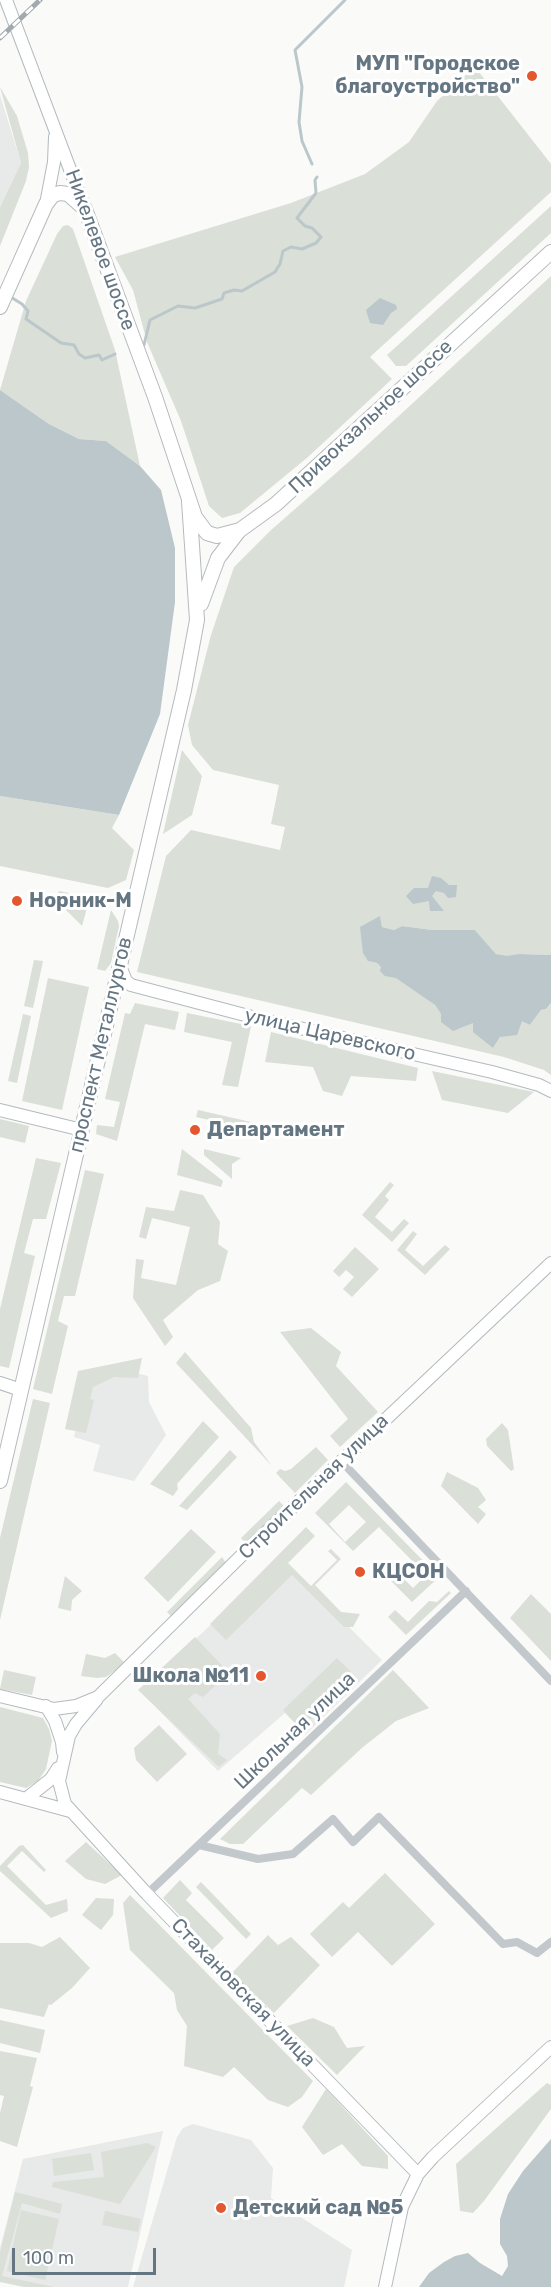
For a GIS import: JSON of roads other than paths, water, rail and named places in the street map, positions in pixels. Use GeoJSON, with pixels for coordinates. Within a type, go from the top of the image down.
{"type":"FeatureCollection","features":[{"type":"Feature","properties":{"kind":"main road"},"geometry":{"type":"LineString","coordinates":[[1,304],[46,204],[53,195],[60,192],[68,194],[85,209]]}},
{"type":"Feature","properties":{"kind":"main road","name":"Никелевое шоссе"},"geometry":{"type":"LineString","coordinates":[[85,209],[155,397],[189,501]]}},
{"type":"Feature","properties":{"kind":"main road","name":"Привокзальное шоссе"},"geometry":{"type":"LineString","coordinates":[[189,501],[195,517],[207,533],[217,536],[240,530],[276,504],[551,252]]}},
{"type":"Feature","properties":{"kind":"main road","name":"проспект Металлургов"},"geometry":{"type":"LineString","coordinates":[[0,1481],[177,728],[197,620],[189,501]]}},
{"type":"Feature","properties":{"kind":"main road"},"geometry":{"type":"LineString","coordinates":[[197,620],[205,590],[218,558],[240,530]]}},
{"type":"Feature","properties":{"kind":"street","name":"Никелевое шоссе"},"geometry":{"type":"LineString","coordinates":[[6,0],[85,209]]}},
{"type":"Feature","properties":{"kind":"street"},"geometry":{"type":"LineString","coordinates":[[46,204],[54,156],[55,127]]}},
{"type":"Feature","properties":{"kind":"street"},"geometry":{"type":"LineString","coordinates":[[120,966],[126,981],[131,985]]}},
{"type":"Feature","properties":{"kind":"street"},"geometry":{"type":"LineString","coordinates":[[112,1000],[124,987],[131,985]]}},
{"type":"Feature","properties":{"kind":"street","name":"улица Царевского"},"geometry":{"type":"LineString","coordinates":[[131,985],[260,1019],[492,1072],[539,1085],[551,1091]]}},
{"type":"Feature","properties":{"kind":"street"},"geometry":{"type":"LineString","coordinates":[[0,1110],[82,1130]]}},
{"type":"Feature","properties":{"kind":"street","name":"Строительная улица"},"geometry":{"type":"LineString","coordinates":[[46,1706],[54,1709],[76,1706],[98,1697],[241,1556],[551,1263]]}},
{"type":"Feature","properties":{"kind":"street"},"geometry":{"type":"LineString","coordinates":[[0,1383],[21,1390]]}},
{"type":"Feature","properties":{"kind":"street"},"geometry":{"type":"LineString","coordinates":[[342,1462],[551,1681]]}},
{"type":"Feature","properties":{"kind":"street","name":"Школьная улица"},"geometry":{"type":"LineString","coordinates":[[147,1894],[465,1591]]}},
{"type":"Feature","properties":{"kind":"street"},"geometry":{"type":"LineString","coordinates":[[0,1696],[46,1706],[57,1726],[62,1742],[63,1758],[51,1779],[27,1798]]}},
{"type":"Feature","properties":{"kind":"street"},"geometry":{"type":"LineString","coordinates":[[70,1811],[60,1789],[63,1758],[69,1736],[98,1697]]}},
{"type":"Feature","properties":{"kind":"street"},"geometry":{"type":"LineString","coordinates":[[0,1791],[70,1811]]}},
{"type":"Feature","properties":{"kind":"street","name":"Стахановская улица"},"geometry":{"type":"LineString","coordinates":[[70,1811],[147,1894],[418,2174]]}},
{"type":"Feature","properties":{"kind":"street"},"geometry":{"type":"LineString","coordinates":[[198,1845],[258,1859],[293,1854],[333,1819],[354,1842],[379,1817],[503,1944],[517,1942],[537,1953],[551,1942]]}},
{"type":"Feature","properties":{"kind":"street"},"geometry":{"type":"LineString","coordinates":[[385,2287],[402,2206],[418,2174],[433,2157],[551,2047]]}},
{"type":"Feature","properties":{"kind":"waterway"},"geometry":{"type":"LineString","coordinates":[[312,164],[302,141],[299,122],[302,87],[295,50],[345,0]]}},
{"type":"Feature","properties":{"kind":"waterway"},"geometry":{"type":"LineString","coordinates":[[144,345],[150,320],[178,306],[195,308],[222,299],[224,293],[234,290],[242,291],[275,272],[280,264],[283,251],[291,247],[302,249],[316,243],[321,237],[297,218],[316,193],[315,180],[317,177]]}},
{"type":"Feature","properties":{"kind":"waterway"},"geometry":{"type":"LineString","coordinates":[[9,296],[28,311],[26,319],[61,343],[74,345],[79,354],[85,358],[99,355],[102,360],[115,354]]}},
{"type":"Feature","properties":{"kind":"railway"},"geometry":{"type":"LineString","coordinates":[[0,38],[40,0]]}},
{"type":"Feature","properties":{"kind":"place","name":"МУП \"Городское благоустройство\""},"geometry":{"type":"Point","coordinates":[532,76]}},
{"type":"Feature","properties":{"kind":"place","name":"Норник-М"},"geometry":{"type":"Point","coordinates":[17,901]}},
{"type":"Feature","properties":{"kind":"place","name":"Департамент"},"geometry":{"type":"Point","coordinates":[195,1130]}},
{"type":"Feature","properties":{"kind":"place","name":"КЦСОН"},"geometry":{"type":"Point","coordinates":[360,1572]}},
{"type":"Feature","properties":{"kind":"place","name":"Школа №11"},"geometry":{"type":"Point","coordinates":[261,1676]}},
{"type":"Feature","properties":{"kind":"place","name":"Детский сад №5"},"geometry":{"type":"Point","coordinates":[221,2208]}}]}
